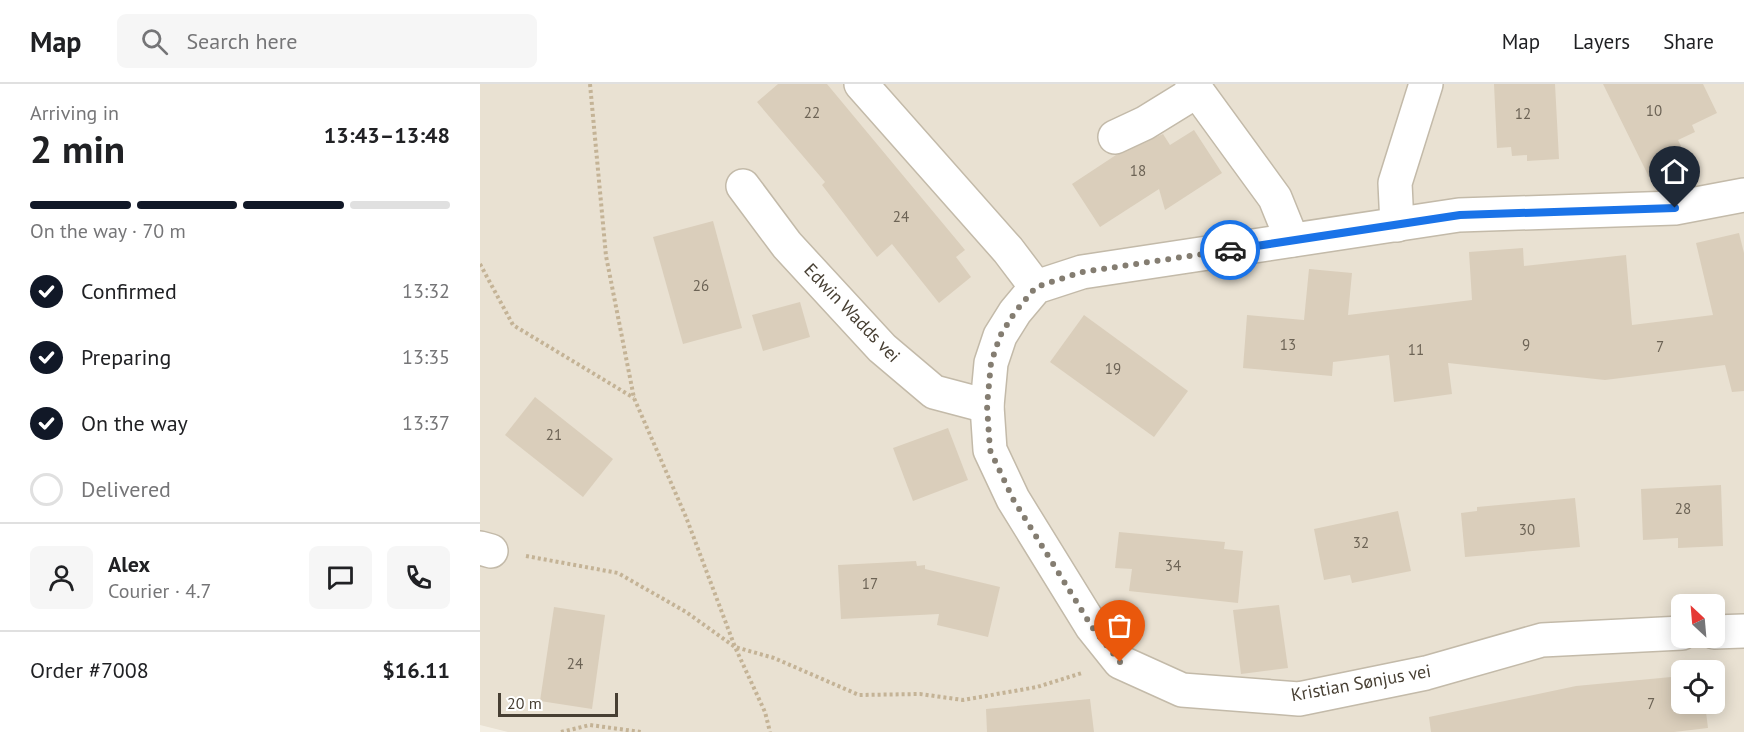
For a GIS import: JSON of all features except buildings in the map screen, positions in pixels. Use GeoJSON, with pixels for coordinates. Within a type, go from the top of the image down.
{"type":"FeatureCollection","features":[{"type":"Feature","properties":{"kind":"street"},"geometry":{"type":"LineString","coordinates":[[861,84],[1001,241],[1036,287],[1082,272],[1460,215],[1675,208],[1744,195]]}},
{"type":"Feature","properties":{"kind":"street"},"geometry":{"type":"LineString","coordinates":[[1397,225],[1395,183],[1426,84]]}},
{"type":"Feature","properties":{"kind":"street"},"geometry":{"type":"LineString","coordinates":[[1115,137],[1145,123],[1195,87],[1275,198],[1292,240]]}},
{"type":"Feature","properties":{"kind":"street","name":"Edwin Wadds vei"},"geometry":{"type":"LineString","coordinates":[[743,186],[787,244],[882,348],[934,392],[987,406]]}},
{"type":"Feature","properties":{"kind":"street","name":"Kristian Sønjus vei"},"geometry":{"type":"LineString","coordinates":[[1036,287],[1015,312],[1000,336],[991,363],[987,406],[990,450],[1013,499],[1092,627],[1120,662],[1182,690],[1299,699],[1426,673],[1542,640],[1671,634]]}},
{"type":"Feature","properties":{"kind":"street"},"geometry":{"type":"LineString","coordinates":[[1725,632],[1744,631]]}},
{"type":"Feature","properties":{"kind":"path"},"geometry":{"type":"LineString","coordinates":[[590,84],[606,256],[634,398],[686,517],[735,647],[765,712],[770,732]]}},
{"type":"Feature","properties":{"kind":"path"},"geometry":{"type":"LineString","coordinates":[[480,264],[513,325],[634,398]]}},
{"type":"Feature","properties":{"kind":"path"},"geometry":{"type":"LineString","coordinates":[[486,549],[618,573],[686,612],[735,647],[774,658],[859,695],[920,694],[963,700],[1037,687],[1120,662]]}},
{"type":"Feature","properties":{"kind":"path"},"geometry":{"type":"LineString","coordinates":[[561,732],[590,725],[641,732]]}},
{"type":"Feature","properties":{"kind":"shaded area"},"geometry":{"type":"Polygon","coordinates":[[[480,84],[1744,84],[1744,732],[508,732],[480,725],[480,84]]]}},
{"type":"Feature","properties":{"kind":"way so far"},"geometry":{"type":"LineString","coordinates":[[1120,662],[1092,627],[1013,499],[990,450],[987,406],[991,363],[1000,336],[1015,312],[1036,287],[1082,272],[1230,250]]}},
{"type":"Feature","properties":{"kind":"route"},"geometry":{"type":"LineString","coordinates":[[1230,250],[1460,215],[1568,214],[1675,208]]}}]}
